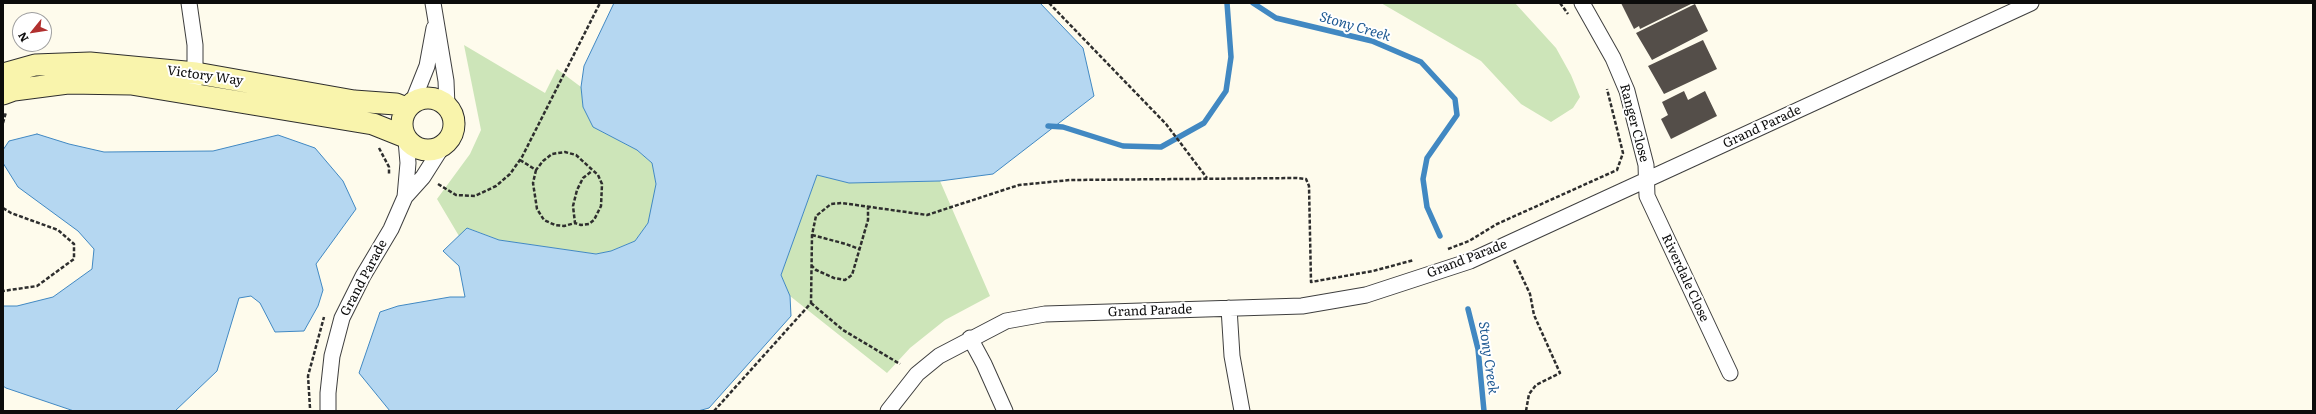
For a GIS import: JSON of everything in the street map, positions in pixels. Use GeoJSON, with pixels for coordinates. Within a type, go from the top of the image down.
{"type":"FeatureCollection","features":[{"type":"Feature","properties":{"kind":"street"},"geometry":{"type":"LineString","coordinates":[[188,3],[195,45],[195,95]]}},
{"type":"Feature","properties":{"kind":"street"},"geometry":{"type":"LineString","coordinates":[[433,3],[446,82],[447,106],[454,123],[453,132],[442,147],[424,151],[415,148],[405,138],[401,125],[427,66],[435,19]]}},
{"type":"Feature","properties":{"kind":"street","name":"Ranger Close"},"geometry":{"type":"LineString","coordinates":[[1582,3],[1613,58],[1627,91],[1646,165],[1646,181]]}},
{"type":"Feature","properties":{"kind":"street","name":"Grand Parade"},"geometry":{"type":"LineString","coordinates":[[888,411],[917,374],[939,356],[970,338],[1006,321],[1045,314],[1302,306],[1366,295],[1470,261],[2032,3]]}},
{"type":"Feature","properties":{"kind":"street","name":"Victory Way"},"geometry":{"type":"LineString","coordinates":[[3,74],[35,64],[90,62],[196,73],[354,101],[410,105]]}},
{"type":"Feature","properties":{"kind":"street","name":"Victory Way"},"geometry":{"type":"LineString","coordinates":[[5,101],[14,90],[68,83],[132,84],[373,124],[405,138]]}},
{"type":"Feature","properties":{"kind":"street"},"geometry":{"type":"LineString","coordinates":[[410,105],[431,98],[440,100],[447,106]]}},
{"type":"Feature","properties":{"kind":"street","name":"Grand Parade"},"geometry":{"type":"LineString","coordinates":[[405,138],[408,163],[405,197]]}},
{"type":"Feature","properties":{"kind":"street","name":"Grand Parade"},"geometry":{"type":"LineString","coordinates":[[328,411],[328,393],[332,356],[342,318],[363,276],[391,229],[405,197],[423,177],[442,147]]}},
{"type":"Feature","properties":{"kind":"street","name":"Riverdale Close"},"geometry":{"type":"LineString","coordinates":[[1646,181],[1647,196],[1730,373]]}},
{"type":"Feature","properties":{"kind":"street"},"geometry":{"type":"LineString","coordinates":[[1229,308],[1232,356],[1242,411]]}},
{"type":"Feature","properties":{"kind":"street"},"geometry":{"type":"LineString","coordinates":[[970,338],[1005,411]]}},
{"type":"Feature","properties":{"kind":"path"},"geometry":{"type":"LineString","coordinates":[[437,184],[456,195],[475,196],[496,186],[510,174],[520,160],[600,3]]}},
{"type":"Feature","properties":{"kind":"path"},"geometry":{"type":"LineString","coordinates":[[1049,3],[1166,124],[1207,178]]}},
{"type":"Feature","properties":{"kind":"path"},"geometry":{"type":"LineString","coordinates":[[1560,3],[1568,15]]}},
{"type":"Feature","properties":{"kind":"path"},"geometry":{"type":"LineString","coordinates":[[1442,251],[1469,241],[1497,224],[1617,170],[1623,153],[1606,85]]}},
{"type":"Feature","properties":{"kind":"path"},"geometry":{"type":"LineString","coordinates":[[3,109],[5,101]]}},
{"type":"Feature","properties":{"kind":"path"},"geometry":{"type":"LineString","coordinates":[[3,123],[5,101]]}},
{"type":"Feature","properties":{"kind":"path"},"geometry":{"type":"LineString","coordinates":[[377,145],[388,167],[390,181]]}},
{"type":"Feature","properties":{"kind":"path"},"geometry":{"type":"LineString","coordinates":[[565,152],[576,154],[598,176],[602,184],[601,206],[594,220],[589,224],[580,225],[575,223],[560,226],[544,220],[537,209],[534,195],[536,170],[543,161],[552,154],[565,152]]}},
{"type":"Feature","properties":{"kind":"path"},"geometry":{"type":"LineString","coordinates":[[520,160],[536,170]]}},
{"type":"Feature","properties":{"kind":"path"},"geometry":{"type":"LineString","coordinates":[[575,223],[573,206],[576,190],[583,178],[592,171]]}},
{"type":"Feature","properties":{"kind":"path"},"geometry":{"type":"LineString","coordinates":[[714,411],[811,303],[812,235],[816,216],[831,204],[842,203],[927,215],[1019,185],[1070,180],[1207,178],[1306,179],[1309,186],[1311,282],[1373,272],[1422,258]]}},
{"type":"Feature","properties":{"kind":"path"},"geometry":{"type":"LineString","coordinates":[[811,264],[816,270],[844,280],[852,275],[868,220],[868,206]]}},
{"type":"Feature","properties":{"kind":"path"},"geometry":{"type":"LineString","coordinates":[[3,208],[11,213],[58,230],[74,244],[74,259],[37,286],[3,291]]}},
{"type":"Feature","properties":{"kind":"path"},"geometry":{"type":"LineString","coordinates":[[812,235],[859,249]]}},
{"type":"Feature","properties":{"kind":"path"},"geometry":{"type":"LineString","coordinates":[[1514,260],[1530,294],[1534,315],[1560,373],[1536,385],[1529,394],[1526,411]]}},
{"type":"Feature","properties":{"kind":"path"},"geometry":{"type":"LineString","coordinates":[[811,303],[844,330],[900,364]]}},
{"type":"Feature","properties":{"kind":"path"},"geometry":{"type":"LineString","coordinates":[[310,411],[308,376],[322,320],[326,314]]}},
{"type":"Feature","properties":{"kind":"green space"},"geometry":{"type":"Polygon","coordinates":[[[1381,3],[1515,3],[1556,48],[1571,75],[1580,97],[1573,108],[1551,122],[1521,104],[1481,61],[1381,3]]]}},
{"type":"Feature","properties":{"kind":"green space"},"geometry":{"type":"Polygon","coordinates":[[[464,45],[545,93],[557,69],[581,87],[583,107],[593,127],[637,150],[652,163],[656,184],[654,203],[648,223],[635,241],[611,251],[596,254],[499,240],[468,228],[459,236],[437,199],[470,154],[481,130],[464,45]]]}},
{"type":"Feature","properties":{"kind":"green space"},"geometry":{"type":"Polygon","coordinates":[[[817,175],[849,183],[940,181],[990,296],[945,320],[910,348],[887,373],[790,296],[781,275],[817,175]]]}},
{"type":"Feature","properties":{"kind":"water"},"geometry":{"type":"Polygon","coordinates":[[[614,3],[1040,3],[1083,48],[1094,96],[993,174],[940,181],[849,183],[817,175],[781,275],[790,296],[791,316],[709,408],[698,411],[390,411],[359,373],[380,312],[398,306],[450,297],[465,297],[459,266],[443,251],[467,228],[499,240],[596,254],[611,251],[635,241],[648,223],[656,184],[652,163],[637,150],[593,127],[583,107],[581,87],[584,66],[614,3]]]}},
{"type":"Feature","properties":{"kind":"water"},"geometry":{"type":"Polygon","coordinates":[[[37,134],[69,144],[104,152],[213,151],[278,135],[315,148],[343,181],[356,209],[316,264],[323,290],[318,306],[304,331],[275,332],[260,303],[251,296],[239,298],[217,371],[175,411],[74,411],[3,386],[3,306],[17,306],[53,297],[92,269],[94,249],[78,231],[18,187],[3,163],[3,150],[9,141],[37,134]]]}},
{"type":"Feature","properties":{"kind":"building"},"geometry":{"type":"Polygon","coordinates":[[[1621,3],[1693,3],[1640,29],[1639,26],[1634,29],[1621,3]]]}},
{"type":"Feature","properties":{"kind":"building"},"geometry":{"type":"Polygon","coordinates":[[[1695,4],[1708,31],[1652,60],[1636,33],[1695,4]]]}},
{"type":"Feature","properties":{"kind":"building"},"geometry":{"type":"Polygon","coordinates":[[[1703,40],[1717,69],[1664,94],[1648,66],[1703,40]]]}},
{"type":"Feature","properties":{"kind":"building"},"geometry":{"type":"Polygon","coordinates":[[[1684,91],[1688,100],[1705,91],[1717,116],[1671,139],[1661,119],[1668,115],[1662,102],[1684,91]]]}},
{"type":"Feature","properties":{"kind":"waterway"},"geometry":{"type":"LineString","coordinates":[[1048,126],[1063,127],[1123,146],[1161,147],[1204,123],[1226,91],[1231,57],[1227,3]]}},
{"type":"Feature","properties":{"kind":"waterway","name":"Stony Creek"},"geometry":{"type":"LineString","coordinates":[[1253,3],[1276,18],[1372,41],[1421,62],[1455,99],[1457,115],[1427,158],[1423,179],[1427,207],[1440,236]]}},
{"type":"Feature","properties":{"kind":"waterway","name":"Stony Creek"},"geometry":{"type":"LineString","coordinates":[[1468,309],[1478,349],[1484,411]]}}]}
